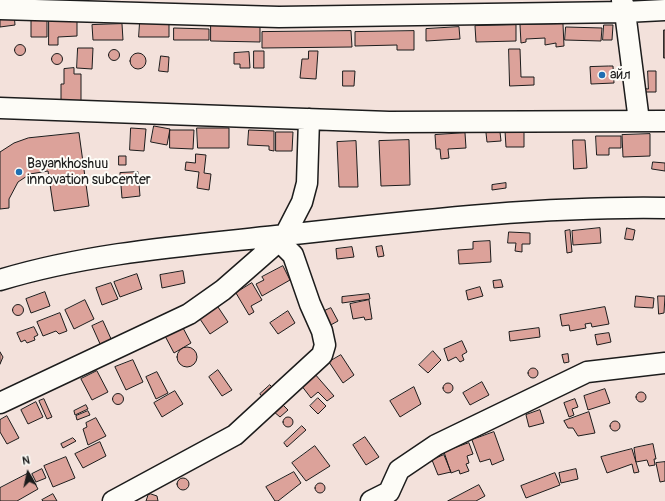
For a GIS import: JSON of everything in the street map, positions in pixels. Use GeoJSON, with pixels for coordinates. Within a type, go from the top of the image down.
{"type":"FeatureCollection","features":[{"type":"Feature","properties":{"kind":"street"},"geometry":{"type":"LineString","coordinates":[[0,9],[279,17],[623,6],[665,10]]}},
{"type":"Feature","properties":{"kind":"street"},"geometry":{"type":"LineString","coordinates":[[623,6],[639,121]]}},
{"type":"Feature","properties":{"kind":"street"},"geometry":{"type":"LineString","coordinates":[[0,108],[389,122],[665,121]]}},
{"type":"Feature","properties":{"kind":"street"},"geometry":{"type":"LineString","coordinates":[[0,403],[189,314],[223,290],[282,238],[302,202],[307,183],[309,119]]}},
{"type":"Feature","properties":{"kind":"street"},"geometry":{"type":"LineString","coordinates":[[0,280],[36,269],[133,252],[282,238],[370,225],[564,209],[665,208]]}},
{"type":"Feature","properties":{"kind":"street"},"geometry":{"type":"LineString","coordinates":[[113,501],[235,435],[322,356],[325,345],[322,331],[310,304],[293,255],[282,238]]}},
{"type":"Feature","properties":{"kind":"street"},"geometry":{"type":"LineString","coordinates":[[371,501],[390,497],[398,470],[436,445],[587,372],[665,363]]}},
{"type":"Feature","properties":{"kind":"building"},"geometry":{"type":"Polygon","coordinates":[[[14,13],[15,25],[0,27],[0,15],[14,13]]]}},
{"type":"Feature","properties":{"kind":"building"},"geometry":{"type":"Polygon","coordinates":[[[47,20],[47,37],[31,37],[31,21],[47,20]]]}},
{"type":"Feature","properties":{"kind":"building"},"geometry":{"type":"Polygon","coordinates":[[[49,20],[77,20],[77,36],[58,37],[58,45],[49,45],[49,20]]]}},
{"type":"Feature","properties":{"kind":"building"},"geometry":{"type":"Polygon","coordinates":[[[140,22],[169,22],[169,37],[139,37],[140,22]]]}},
{"type":"Feature","properties":{"kind":"building"},"geometry":{"type":"Polygon","coordinates":[[[122,24],[123,40],[93,40],[92,25],[122,24]]]}},
{"type":"Feature","properties":{"kind":"building"},"geometry":{"type":"Polygon","coordinates":[[[211,24],[260,25],[260,42],[211,41],[211,24]]]}},
{"type":"Feature","properties":{"kind":"building"},"geometry":{"type":"Polygon","coordinates":[[[563,24],[564,46],[556,47],[556,43],[545,45],[545,38],[526,39],[526,42],[521,43],[520,25],[563,24]]]}},
{"type":"Feature","properties":{"kind":"building"},"geometry":{"type":"Polygon","coordinates":[[[516,25],[516,41],[476,42],[475,26],[516,25]]]}},
{"type":"Feature","properties":{"kind":"building"},"geometry":{"type":"Polygon","coordinates":[[[604,25],[613,25],[612,40],[603,40],[604,25]]]}},
{"type":"Feature","properties":{"kind":"building"},"geometry":{"type":"Polygon","coordinates":[[[459,27],[460,39],[426,41],[426,29],[459,27]]]}},
{"type":"Feature","properties":{"kind":"building"},"geometry":{"type":"Polygon","coordinates":[[[566,27],[602,28],[601,41],[565,40],[566,27]]]}},
{"type":"Feature","properties":{"kind":"building"},"geometry":{"type":"Polygon","coordinates":[[[174,28],[209,29],[209,40],[174,40],[174,28]]]}},
{"type":"Feature","properties":{"kind":"building"},"geometry":{"type":"Polygon","coordinates":[[[665,30],[665,58],[664,58],[665,30]]]}},
{"type":"Feature","properties":{"kind":"building"},"geometry":{"type":"Polygon","coordinates":[[[351,31],[352,47],[262,48],[262,32],[351,31]]]}},
{"type":"Feature","properties":{"kind":"building"},"geometry":{"type":"Polygon","coordinates":[[[414,31],[414,50],[397,50],[397,45],[355,46],[355,32],[414,31]]]}},
{"type":"Feature","properties":{"kind":"building"},"geometry":{"type":"Polygon","coordinates":[[[20,44],[24,46],[26,50],[24,54],[20,56],[16,54],[14,50],[16,46],[20,44]]]}},
{"type":"Feature","properties":{"kind":"building"},"geometry":{"type":"Polygon","coordinates":[[[78,48],[93,48],[92,69],[77,68],[78,48]]]}},
{"type":"Feature","properties":{"kind":"building"},"geometry":{"type":"Polygon","coordinates":[[[114,49],[118,51],[120,55],[118,59],[114,61],[110,59],[108,55],[110,51],[114,49]]]}},
{"type":"Feature","properties":{"kind":"building"},"geometry":{"type":"Polygon","coordinates":[[[509,49],[520,49],[521,77],[534,77],[534,85],[510,86],[509,49]]]}},
{"type":"Feature","properties":{"kind":"building"},"geometry":{"type":"Polygon","coordinates":[[[254,51],[264,51],[264,68],[254,68],[254,51]]]}},
{"type":"Feature","properties":{"kind":"building"},"geometry":{"type":"Polygon","coordinates":[[[309,51],[318,51],[316,79],[300,78],[302,59],[308,59],[309,51]]]}},
{"type":"Feature","properties":{"kind":"building"},"geometry":{"type":"Polygon","coordinates":[[[249,52],[250,68],[240,68],[240,64],[234,64],[234,53],[249,52]]]}},
{"type":"Feature","properties":{"kind":"building"},"geometry":{"type":"Polygon","coordinates":[[[57,53],[61,55],[63,59],[61,63],[57,65],[53,63],[51,59],[53,55],[57,53]]]}},
{"type":"Feature","properties":{"kind":"building"},"geometry":{"type":"Polygon","coordinates":[[[135,53],[141,53],[146,58],[144,67],[141,69],[135,69],[130,64],[130,58],[135,53]]]}},
{"type":"Feature","properties":{"kind":"building"},"geometry":{"type":"Polygon","coordinates":[[[161,56],[169,57],[168,72],[159,71],[161,56]]]}},
{"type":"Feature","properties":{"kind":"building","name":"айл"},"geometry":{"type":"Polygon","coordinates":[[[613,66],[614,83],[591,84],[590,67],[613,66]]]}},
{"type":"Feature","properties":{"kind":"building"},"geometry":{"type":"Polygon","coordinates":[[[74,68],[74,74],[81,74],[81,101],[61,102],[61,84],[64,84],[64,69],[74,68]]]}},
{"type":"Feature","properties":{"kind":"building"},"geometry":{"type":"Polygon","coordinates":[[[343,71],[355,71],[354,86],[343,86],[343,71]]]}},
{"type":"Feature","properties":{"kind":"building"},"geometry":{"type":"Polygon","coordinates":[[[648,71],[656,71],[656,92],[641,92],[641,88],[648,89],[648,71]]]}},
{"type":"Feature","properties":{"kind":"building"},"geometry":{"type":"Polygon","coordinates":[[[154,126],[170,129],[167,145],[151,142],[154,126]]]}},
{"type":"Feature","properties":{"kind":"building"},"geometry":{"type":"Polygon","coordinates":[[[131,128],[146,129],[144,151],[130,150],[131,128]]]}},
{"type":"Feature","properties":{"kind":"building"},"geometry":{"type":"Polygon","coordinates":[[[197,128],[229,128],[229,148],[198,148],[197,128]]]}},
{"type":"Feature","properties":{"kind":"building"},"geometry":{"type":"Polygon","coordinates":[[[170,130],[194,130],[193,149],[170,148],[170,130]]]}},
{"type":"Feature","properties":{"kind":"building"},"geometry":{"type":"Polygon","coordinates":[[[249,130],[274,131],[274,151],[269,150],[269,146],[248,145],[249,130]]]}},
{"type":"Feature","properties":{"kind":"building"},"geometry":{"type":"Polygon","coordinates":[[[524,130],[524,147],[506,147],[505,131],[524,130]]]}},
{"type":"Feature","properties":{"kind":"building"},"geometry":{"type":"Polygon","coordinates":[[[276,132],[293,132],[292,151],[276,151],[276,132]]]}},
{"type":"Feature","properties":{"kind":"building"},"geometry":{"type":"Polygon","coordinates":[[[500,132],[501,141],[487,142],[486,133],[500,132]]]}},
{"type":"Feature","properties":{"kind":"building","name":"Bayankhoshuu innovation subcenter"},"geometry":{"type":"Polygon","coordinates":[[[79,133],[89,206],[54,211],[48,171],[30,174],[18,182],[9,199],[9,208],[0,209],[0,152],[14,143],[28,138],[79,133]]]}},
{"type":"Feature","properties":{"kind":"building"},"geometry":{"type":"Polygon","coordinates":[[[465,133],[466,148],[448,149],[449,158],[441,159],[440,149],[436,149],[435,135],[465,133]]]}},
{"type":"Feature","properties":{"kind":"building"},"geometry":{"type":"Polygon","coordinates":[[[650,134],[650,156],[623,157],[622,135],[650,134]]]}},
{"type":"Feature","properties":{"kind":"building"},"geometry":{"type":"Polygon","coordinates":[[[596,136],[621,136],[621,148],[609,148],[609,155],[597,155],[596,136]]]}},
{"type":"Feature","properties":{"kind":"building"},"geometry":{"type":"Polygon","coordinates":[[[409,140],[410,185],[381,186],[379,141],[409,140]]]}},
{"type":"Feature","properties":{"kind":"building"},"geometry":{"type":"Polygon","coordinates":[[[573,140],[585,140],[587,168],[574,169],[573,140]]]}},
{"type":"Feature","properties":{"kind":"building"},"geometry":{"type":"Polygon","coordinates":[[[356,141],[358,187],[339,187],[337,142],[356,141]]]}},
{"type":"Feature","properties":{"kind":"building"},"geometry":{"type":"Polygon","coordinates":[[[196,154],[206,155],[204,173],[211,174],[209,190],[197,188],[199,172],[185,170],[186,162],[195,163],[196,154]]]}},
{"type":"Feature","properties":{"kind":"building"},"geometry":{"type":"Polygon","coordinates":[[[119,156],[126,156],[126,165],[119,165],[119,156]]]}},
{"type":"Feature","properties":{"kind":"building"},"geometry":{"type":"Polygon","coordinates":[[[653,162],[665,163],[665,171],[652,169],[653,162]]]}},
{"type":"Feature","properties":{"kind":"building"},"geometry":{"type":"Polygon","coordinates":[[[138,172],[140,196],[122,198],[120,173],[138,172]]]}},
{"type":"Feature","properties":{"kind":"building"},"geometry":{"type":"Polygon","coordinates":[[[506,183],[506,188],[492,190],[492,185],[506,183]]]}},
{"type":"Feature","properties":{"kind":"building"},"geometry":{"type":"Polygon","coordinates":[[[600,228],[601,243],[573,245],[572,231],[600,228]]]}},
{"type":"Feature","properties":{"kind":"building"},"geometry":{"type":"Polygon","coordinates":[[[627,228],[635,230],[633,240],[625,239],[627,228]]]}},
{"type":"Feature","properties":{"kind":"building"},"geometry":{"type":"Polygon","coordinates":[[[570,230],[572,252],[567,253],[565,231],[570,230]]]}},
{"type":"Feature","properties":{"kind":"building"},"geometry":{"type":"Polygon","coordinates":[[[509,232],[530,233],[530,244],[522,244],[522,252],[515,251],[516,243],[508,243],[509,232]]]}},
{"type":"Feature","properties":{"kind":"building"},"geometry":{"type":"Polygon","coordinates":[[[490,241],[491,262],[459,264],[458,250],[473,249],[473,242],[490,241]]]}},
{"type":"Feature","properties":{"kind":"building"},"geometry":{"type":"Polygon","coordinates":[[[382,246],[384,256],[378,257],[376,247],[382,246]]]}},
{"type":"Feature","properties":{"kind":"building"},"geometry":{"type":"Polygon","coordinates":[[[352,247],[354,257],[337,259],[336,249],[352,247]]]}},
{"type":"Feature","properties":{"kind":"building"},"geometry":{"type":"Polygon","coordinates":[[[283,266],[290,280],[262,296],[256,284],[264,280],[262,277],[283,266]]]}},
{"type":"Feature","properties":{"kind":"building"},"geometry":{"type":"Polygon","coordinates":[[[183,271],[185,283],[162,288],[160,275],[183,271]]]}},
{"type":"Feature","properties":{"kind":"building"},"geometry":{"type":"Polygon","coordinates":[[[137,274],[142,289],[120,297],[114,282],[137,274]]]}},
{"type":"Feature","properties":{"kind":"building"},"geometry":{"type":"Polygon","coordinates":[[[501,280],[503,287],[494,288],[493,281],[501,280]]]}},
{"type":"Feature","properties":{"kind":"building"},"geometry":{"type":"Polygon","coordinates":[[[111,283],[118,299],[102,305],[96,288],[111,283]]]}},
{"type":"Feature","properties":{"kind":"building"},"geometry":{"type":"Polygon","coordinates":[[[252,283],[262,300],[251,306],[254,312],[249,315],[236,293],[252,283]]]}},
{"type":"Feature","properties":{"kind":"building"},"geometry":{"type":"Polygon","coordinates":[[[480,287],[483,296],[468,300],[466,291],[480,287]]]}},
{"type":"Feature","properties":{"kind":"building"},"geometry":{"type":"Polygon","coordinates":[[[45,292],[50,306],[31,313],[26,299],[45,292]]]}},
{"type":"Feature","properties":{"kind":"building"},"geometry":{"type":"Polygon","coordinates":[[[369,294],[370,299],[342,303],[342,297],[369,294]]]}},
{"type":"Feature","properties":{"kind":"building"},"geometry":{"type":"Polygon","coordinates":[[[636,296],[654,298],[653,308],[635,307],[636,296]]]}},
{"type":"Feature","properties":{"kind":"building"},"geometry":{"type":"Polygon","coordinates":[[[658,296],[665,296],[664,313],[659,314],[658,296]]]}},
{"type":"Feature","properties":{"kind":"building"},"geometry":{"type":"Polygon","coordinates":[[[85,300],[94,319],[74,329],[65,310],[85,300]]]}},
{"type":"Feature","properties":{"kind":"building"},"geometry":{"type":"Polygon","coordinates":[[[369,300],[372,319],[365,320],[364,317],[353,319],[350,304],[369,300]]]}},
{"type":"Feature","properties":{"kind":"building"},"geometry":{"type":"Polygon","coordinates":[[[18,304],[22,306],[24,310],[22,314],[18,316],[14,314],[12,310],[14,306],[18,304]]]}},
{"type":"Feature","properties":{"kind":"building"},"geometry":{"type":"Polygon","coordinates":[[[218,307],[228,322],[210,334],[200,319],[218,307]]]}},
{"type":"Feature","properties":{"kind":"building"},"geometry":{"type":"Polygon","coordinates":[[[605,307],[609,324],[592,327],[591,323],[585,324],[586,328],[570,331],[569,325],[562,326],[560,315],[605,307]]]}},
{"type":"Feature","properties":{"kind":"building"},"geometry":{"type":"Polygon","coordinates":[[[331,308],[338,321],[327,327],[320,313],[331,308]]]}},
{"type":"Feature","properties":{"kind":"building"},"geometry":{"type":"Polygon","coordinates":[[[288,311],[295,323],[278,334],[270,323],[288,311]]]}},
{"type":"Feature","properties":{"kind":"building"},"geometry":{"type":"Polygon","coordinates":[[[60,313],[67,331],[59,334],[56,331],[43,336],[37,322],[60,313]]]}},
{"type":"Feature","properties":{"kind":"building"},"geometry":{"type":"Polygon","coordinates":[[[103,321],[112,341],[101,346],[92,326],[103,321]]]}},
{"type":"Feature","properties":{"kind":"building"},"geometry":{"type":"Polygon","coordinates":[[[182,326],[191,343],[174,353],[165,336],[182,326]]]}},
{"type":"Feature","properties":{"kind":"building"},"geometry":{"type":"Polygon","coordinates":[[[34,327],[38,335],[34,337],[35,340],[27,343],[25,340],[21,342],[17,333],[34,327]]]}},
{"type":"Feature","properties":{"kind":"building"},"geometry":{"type":"Polygon","coordinates":[[[539,328],[540,337],[510,341],[509,332],[539,328]]]}},
{"type":"Feature","properties":{"kind":"building"},"geometry":{"type":"Polygon","coordinates":[[[609,333],[611,342],[597,345],[595,335],[609,333]]]}},
{"type":"Feature","properties":{"kind":"building"},"geometry":{"type":"Polygon","coordinates":[[[462,341],[467,352],[462,355],[464,360],[460,362],[456,357],[448,361],[444,349],[462,341]]]}},
{"type":"Feature","properties":{"kind":"building"},"geometry":{"type":"Polygon","coordinates":[[[187,347],[194,350],[197,357],[194,364],[187,367],[180,364],[177,357],[180,350],[187,347]]]}},
{"type":"Feature","properties":{"kind":"building"},"geometry":{"type":"Polygon","coordinates":[[[433,351],[441,360],[428,373],[419,365],[433,351]]]}},
{"type":"Feature","properties":{"kind":"building"},"geometry":{"type":"Polygon","coordinates":[[[0,352],[3,357],[0,364],[0,352]]]}},
{"type":"Feature","properties":{"kind":"building"},"geometry":{"type":"Polygon","coordinates":[[[568,354],[569,362],[564,363],[562,355],[568,354]]]}},
{"type":"Feature","properties":{"kind":"building"},"geometry":{"type":"Polygon","coordinates":[[[341,355],[354,375],[343,383],[329,362],[341,355]]]}},
{"type":"Feature","properties":{"kind":"building"},"geometry":{"type":"Polygon","coordinates":[[[133,360],[143,382],[126,390],[115,367],[133,360]]]}},
{"type":"Feature","properties":{"kind":"building"},"geometry":{"type":"Polygon","coordinates":[[[531,368],[535,368],[537,369],[537,377],[531,378],[528,375],[528,371],[531,368]]]}},
{"type":"Feature","properties":{"kind":"building"},"geometry":{"type":"Polygon","coordinates":[[[218,370],[232,390],[222,396],[209,377],[218,370]]]}},
{"type":"Feature","properties":{"kind":"building"},"geometry":{"type":"Polygon","coordinates":[[[97,371],[108,392],[92,400],[81,379],[97,371]]]}},
{"type":"Feature","properties":{"kind":"building"},"geometry":{"type":"Polygon","coordinates":[[[157,372],[168,393],[156,399],[146,377],[157,372]]]}},
{"type":"Feature","properties":{"kind":"building"},"geometry":{"type":"Polygon","coordinates":[[[314,373],[334,396],[327,401],[318,392],[311,398],[301,385],[314,373]]]}},
{"type":"Feature","properties":{"kind":"building"},"geometry":{"type":"Polygon","coordinates":[[[482,382],[489,395],[470,405],[463,393],[482,382]]]}},
{"type":"Feature","properties":{"kind":"building"},"geometry":{"type":"Polygon","coordinates":[[[446,383],[450,383],[452,384],[452,392],[446,393],[443,390],[443,386],[446,383]]]}},
{"type":"Feature","properties":{"kind":"building"},"geometry":{"type":"Polygon","coordinates":[[[270,385],[274,389],[264,399],[260,394],[270,385]]]}},
{"type":"Feature","properties":{"kind":"building"},"geometry":{"type":"Polygon","coordinates":[[[414,387],[421,404],[400,417],[390,401],[414,387]]]}},
{"type":"Feature","properties":{"kind":"building"},"geometry":{"type":"Polygon","coordinates":[[[605,389],[610,403],[588,410],[584,396],[605,389]]]}},
{"type":"Feature","properties":{"kind":"building"},"geometry":{"type":"Polygon","coordinates":[[[175,391],[183,404],[162,417],[154,403],[175,391]]]}},
{"type":"Feature","properties":{"kind":"building"},"geometry":{"type":"Polygon","coordinates":[[[639,392],[643,392],[645,393],[645,401],[639,402],[636,399],[636,395],[639,392]]]}},
{"type":"Feature","properties":{"kind":"building"},"geometry":{"type":"Polygon","coordinates":[[[118,393],[122,395],[124,399],[122,403],[118,405],[114,403],[112,399],[114,395],[118,393]]]}},
{"type":"Feature","properties":{"kind":"building"},"geometry":{"type":"Polygon","coordinates":[[[318,398],[326,406],[318,414],[310,406],[318,398]]]}},
{"type":"Feature","properties":{"kind":"building"},"geometry":{"type":"Polygon","coordinates":[[[44,399],[52,417],[47,419],[39,401],[44,399]]]}},
{"type":"Feature","properties":{"kind":"building"},"geometry":{"type":"Polygon","coordinates":[[[575,399],[578,407],[572,409],[574,415],[569,417],[564,403],[575,399]]]}},
{"type":"Feature","properties":{"kind":"building"},"geometry":{"type":"Polygon","coordinates":[[[36,402],[43,417],[28,424],[21,410],[36,402]]]}},
{"type":"Feature","properties":{"kind":"building"},"geometry":{"type":"Polygon","coordinates":[[[281,403],[288,410],[280,417],[273,411],[281,403]]]}},
{"type":"Feature","properties":{"kind":"building"},"geometry":{"type":"Polygon","coordinates":[[[86,405],[88,409],[75,415],[74,411],[86,405]]]}},
{"type":"Feature","properties":{"kind":"building"},"geometry":{"type":"Polygon","coordinates":[[[540,410],[544,423],[529,427],[526,415],[540,410]]]}},
{"type":"Feature","properties":{"kind":"building"},"geometry":{"type":"Polygon","coordinates":[[[88,411],[90,415],[77,420],[76,416],[88,411]]]}},
{"type":"Feature","properties":{"kind":"building"},"geometry":{"type":"Polygon","coordinates":[[[589,412],[595,433],[578,436],[573,428],[568,428],[564,421],[589,412]]]}},
{"type":"Feature","properties":{"kind":"building"},"geometry":{"type":"Polygon","coordinates":[[[7,416],[19,438],[7,444],[0,432],[0,420],[7,416]]]}},
{"type":"Feature","properties":{"kind":"building"},"geometry":{"type":"Polygon","coordinates":[[[286,417],[290,417],[292,418],[292,426],[286,427],[283,424],[283,420],[286,417]]]}},
{"type":"Feature","properties":{"kind":"building"},"geometry":{"type":"Polygon","coordinates":[[[96,418],[106,436],[88,445],[83,429],[87,427],[86,423],[96,418]]]}},
{"type":"Feature","properties":{"kind":"building"},"geometry":{"type":"Polygon","coordinates":[[[613,421],[617,421],[619,422],[619,430],[613,431],[610,428],[610,424],[613,421]]]}},
{"type":"Feature","properties":{"kind":"building"},"geometry":{"type":"Polygon","coordinates":[[[302,426],[306,430],[287,447],[284,443],[302,426]]]}},
{"type":"Feature","properties":{"kind":"building"},"geometry":{"type":"Polygon","coordinates":[[[494,432],[504,460],[492,465],[490,459],[480,462],[472,440],[494,432]]]}},
{"type":"Feature","properties":{"kind":"building"},"geometry":{"type":"Polygon","coordinates":[[[365,437],[379,457],[366,465],[353,445],[365,437]]]}},
{"type":"Feature","properties":{"kind":"building"},"geometry":{"type":"Polygon","coordinates":[[[73,438],[76,441],[63,448],[61,444],[73,438]]]}},
{"type":"Feature","properties":{"kind":"building"},"geometry":{"type":"Polygon","coordinates":[[[100,442],[106,456],[83,468],[75,454],[100,442]]]}},
{"type":"Feature","properties":{"kind":"building"},"geometry":{"type":"Polygon","coordinates":[[[469,443],[473,454],[467,456],[469,463],[466,464],[469,471],[460,474],[459,470],[451,473],[444,452],[469,443]]]}},
{"type":"Feature","properties":{"kind":"building"},"geometry":{"type":"Polygon","coordinates":[[[653,444],[656,459],[654,459],[655,465],[649,466],[647,460],[636,462],[634,448],[653,444]]]}},
{"type":"Feature","properties":{"kind":"building"},"geometry":{"type":"Polygon","coordinates":[[[315,446],[330,466],[306,481],[292,463],[315,446]]]}},
{"type":"Feature","properties":{"kind":"building"},"geometry":{"type":"Polygon","coordinates":[[[632,449],[639,472],[634,473],[632,464],[607,473],[601,457],[632,449]]]}},
{"type":"Feature","properties":{"kind":"building"},"geometry":{"type":"Polygon","coordinates":[[[444,455],[451,472],[438,475],[432,460],[444,455]]]}},
{"type":"Feature","properties":{"kind":"building"},"geometry":{"type":"Polygon","coordinates":[[[66,457],[75,478],[53,487],[44,466],[66,457]]]}},
{"type":"Feature","properties":{"kind":"building"},"geometry":{"type":"Polygon","coordinates":[[[665,462],[665,481],[660,482],[656,463],[665,462]]]}},
{"type":"Feature","properties":{"kind":"building"},"geometry":{"type":"Polygon","coordinates":[[[42,469],[46,478],[36,482],[32,474],[42,469]]]}},
{"type":"Feature","properties":{"kind":"building"},"geometry":{"type":"Polygon","coordinates":[[[576,469],[578,479],[561,483],[559,473],[576,469]]]}},
{"type":"Feature","properties":{"kind":"building"},"geometry":{"type":"Polygon","coordinates":[[[294,472],[301,483],[278,501],[275,501],[266,487],[294,472]]]}},
{"type":"Feature","properties":{"kind":"building"},"geometry":{"type":"Polygon","coordinates":[[[29,473],[38,489],[17,501],[0,501],[0,488],[29,473]]]}},
{"type":"Feature","properties":{"kind":"building"},"geometry":{"type":"Polygon","coordinates":[[[555,473],[560,485],[526,498],[521,486],[555,473]]]}},
{"type":"Feature","properties":{"kind":"building"},"geometry":{"type":"Polygon","coordinates":[[[181,478],[185,478],[189,484],[185,490],[181,490],[177,486],[177,482],[181,478]]]}},
{"type":"Feature","properties":{"kind":"building"},"geometry":{"type":"Polygon","coordinates":[[[318,483],[322,483],[324,484],[324,492],[318,493],[315,490],[315,486],[318,483]]]}},
{"type":"Feature","properties":{"kind":"building"},"geometry":{"type":"Polygon","coordinates":[[[479,485],[485,496],[476,501],[448,501],[479,485]]]}},
{"type":"Feature","properties":{"kind":"building"},"geometry":{"type":"Polygon","coordinates":[[[53,494],[57,501],[42,500],[53,494]]]}},
{"type":"Feature","properties":{"kind":"building"},"geometry":{"type":"Polygon","coordinates":[[[151,494],[157,496],[158,501],[146,501],[148,495],[151,494]]]}},
{"type":"Feature","properties":{"kind":"place","name":"айл"},"geometry":{"type":"Point","coordinates":[602,75]}},
{"type":"Feature","properties":{"kind":"place","name":"Bayankhoshuu innovation subcenter"},"geometry":{"type":"Point","coordinates":[19,172]}}]}
